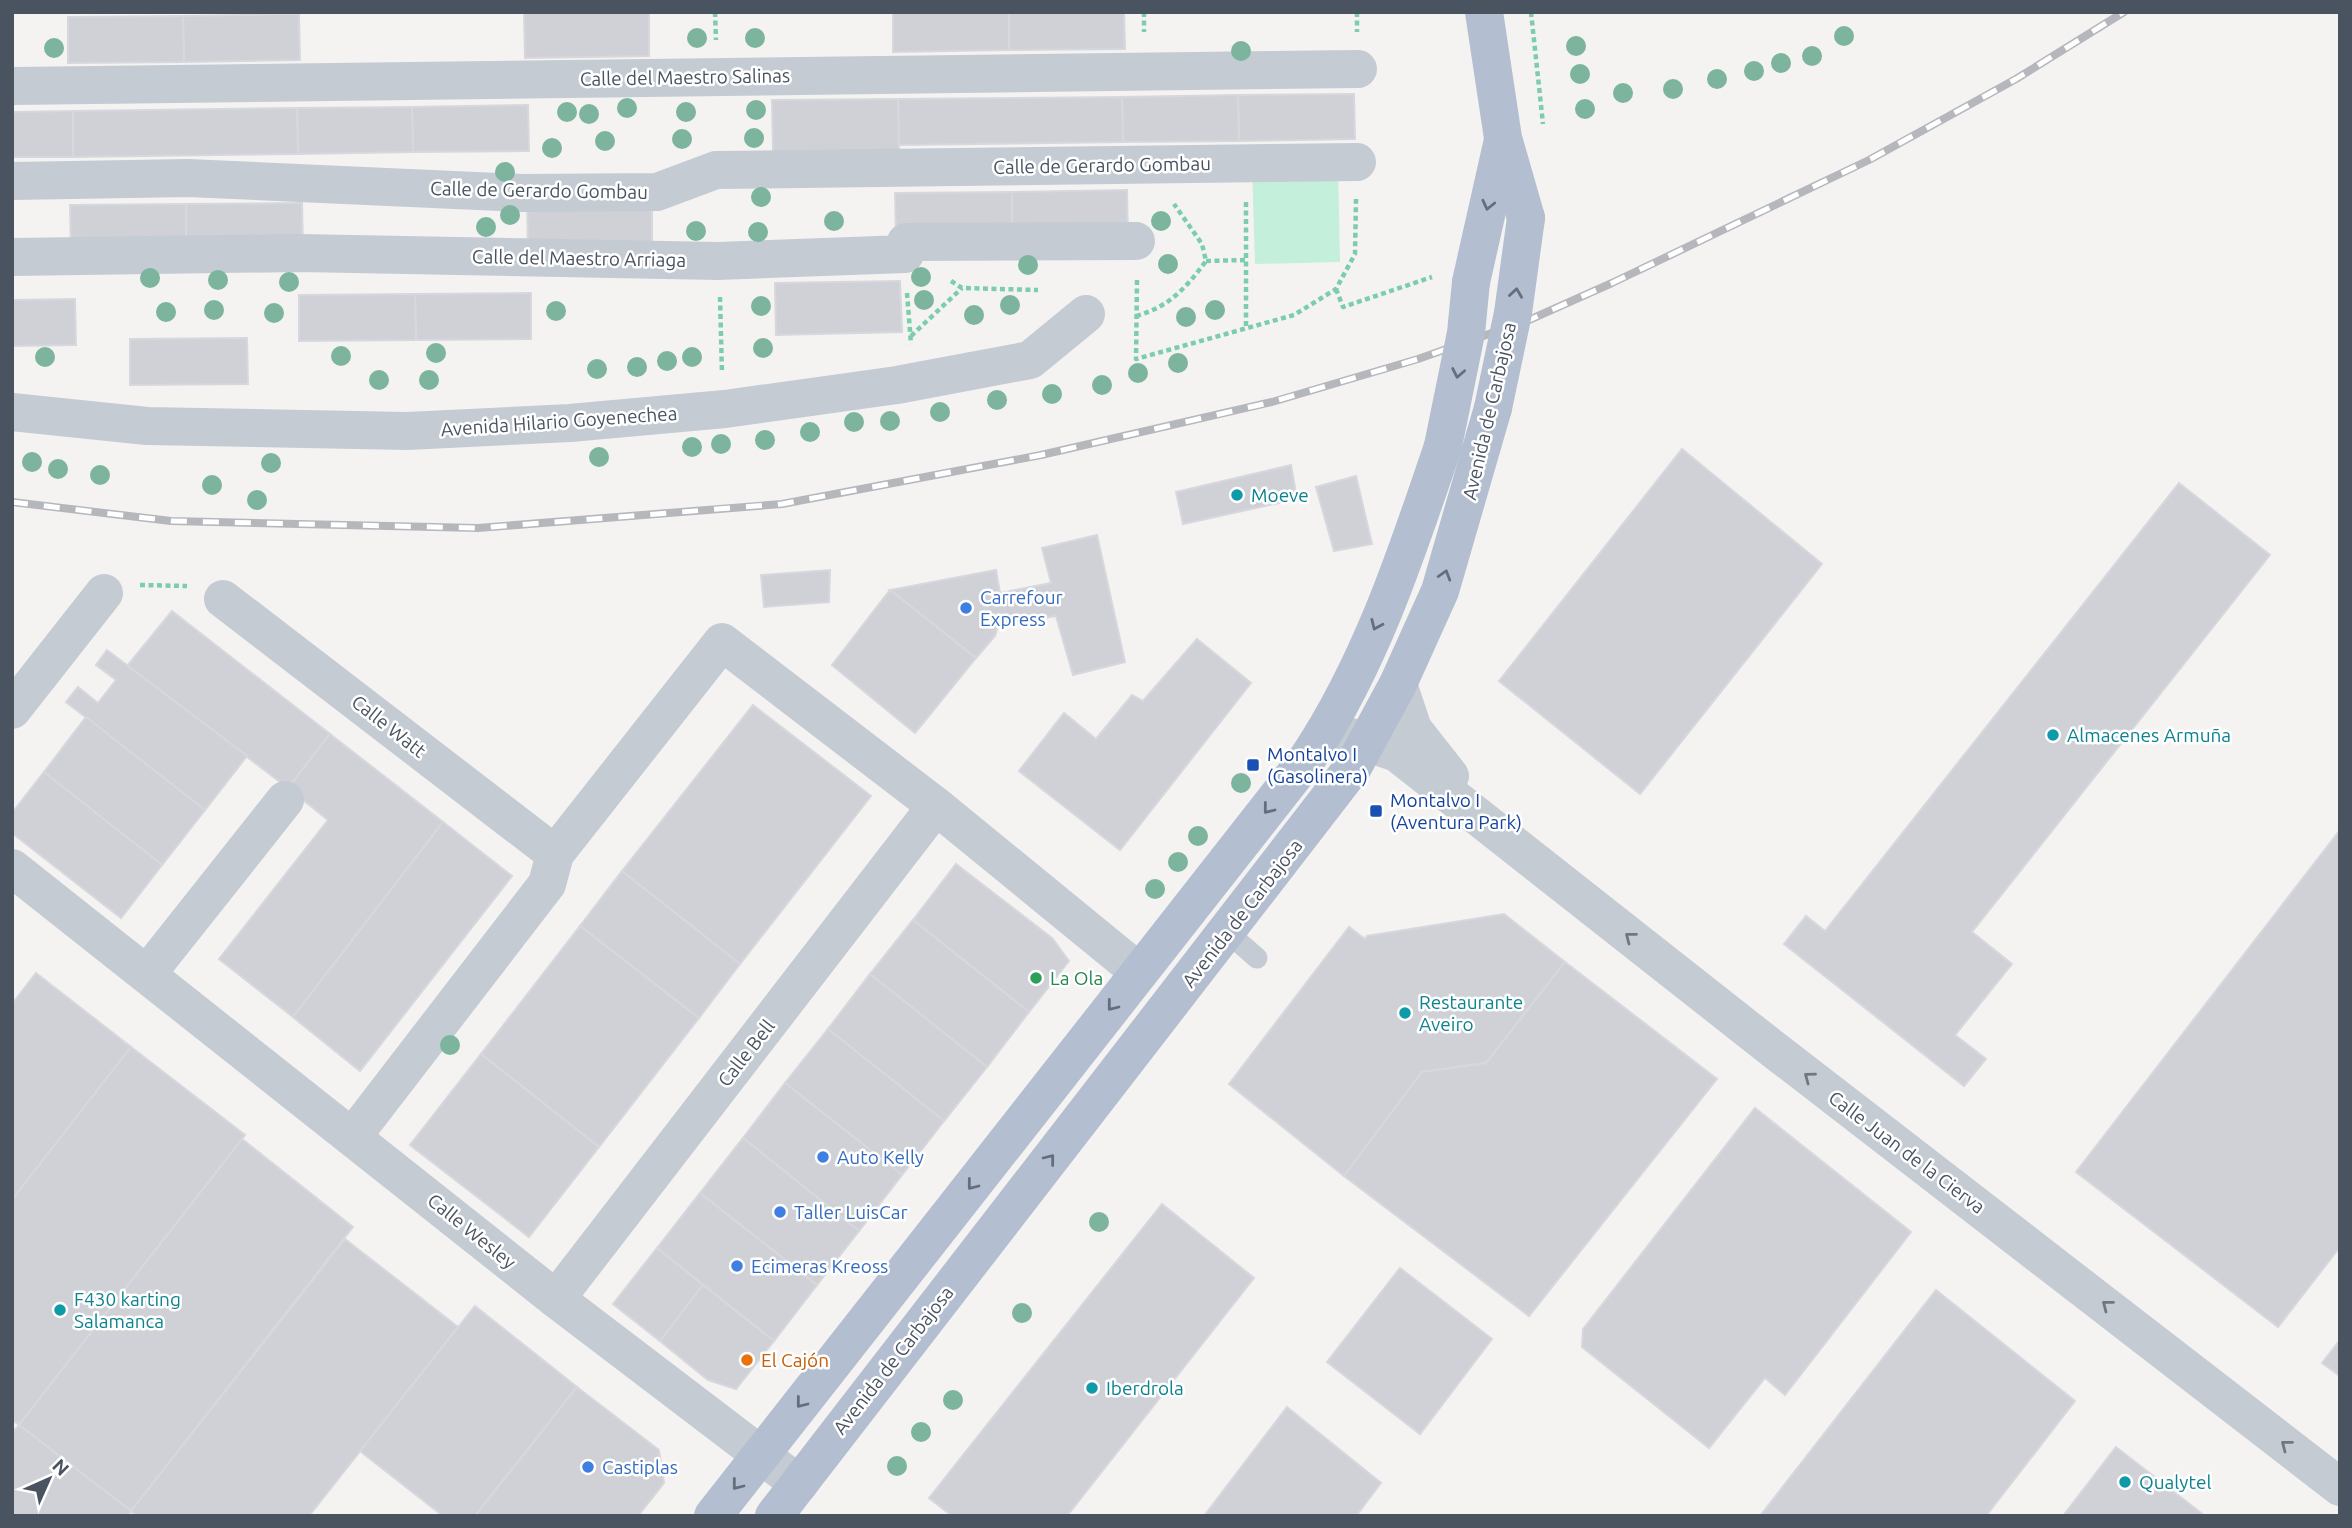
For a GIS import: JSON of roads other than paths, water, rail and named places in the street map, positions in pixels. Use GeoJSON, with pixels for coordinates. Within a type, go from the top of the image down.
{"type":"FeatureCollection","features":[{"type":"Feature","properties":{"kind":"main road"},"geometry":{"type":"LineString","coordinates":[[1484,12],[1503,138]]}},
{"type":"Feature","properties":{"kind":"main road","name":"Avenida de Carbajosa"},"geometry":{"type":"LineString","coordinates":[[774,1516],[1347,775],[1398,684],[1440,591],[1493,408],[1513,313],[1526,218],[1503,138]]}},
{"type":"Feature","properties":{"kind":"main road","name":"Avenida de Carbajosa"},"geometry":{"type":"LineString","coordinates":[[713,1516],[1203,893],[1326,729],[1400,572],[1443,446],[1466,333],[1457,278],[1503,138]]}},
{"type":"Feature","properties":{"kind":"street","name":"Calle del Maestro Salinas"},"geometry":{"type":"LineString","coordinates":[[12,86],[1358,69]]}},
{"type":"Feature","properties":{"kind":"street","name":"Calle de Gerardo Gombau"},"geometry":{"type":"LineString","coordinates":[[12,181],[188,178],[523,193],[657,192],[716,170],[1357,162]]}},
{"type":"Feature","properties":{"kind":"street","name":"Calle del Maestro Arriaga"},"geometry":{"type":"LineString","coordinates":[[12,257],[300,253],[718,261],[905,254],[906,242],[1136,241]]}},
{"type":"Feature","properties":{"kind":"street","name":"Avenida Hilario Goyenechea"},"geometry":{"type":"LineString","coordinates":[[12,412],[147,426],[407,431],[609,420],[725,409],[897,385],[1030,360],[1086,314]]}},
{"type":"Feature","properties":{"kind":"street"},"geometry":{"type":"LineString","coordinates":[[12,710],[104,593]]}},
{"type":"Feature","properties":{"kind":"street","name":"Calle Watt"},"geometry":{"type":"LineString","coordinates":[[223,599],[555,854]]}},
{"type":"Feature","properties":{"kind":"street"},"geometry":{"type":"LineString","coordinates":[[353,1136],[547,884],[555,854],[722,642],[936,806],[1139,972]]}},
{"type":"Feature","properties":{"kind":"street","name":"Calle Juan de la Cierva"},"geometry":{"type":"LineString","coordinates":[[1398,684],[1413,729],[1476,816]]}},
{"type":"Feature","properties":{"kind":"street","name":"Calle Juan de la Cierva"},"geometry":{"type":"LineString","coordinates":[[1326,729],[1397,753],[2340,1487]]}},
{"type":"Feature","properties":{"kind":"street"},"geometry":{"type":"LineString","coordinates":[[147,974],[285,800]]}},
{"type":"Feature","properties":{"kind":"street","name":"Calle Bell"},"geometry":{"type":"LineString","coordinates":[[556,1299],[936,806]]}},
{"type":"Feature","properties":{"kind":"street","name":"Calle Wesley"},"geometry":{"type":"LineString","coordinates":[[12,868],[556,1299],[799,1484]]}},
{"type":"Feature","properties":{"kind":"lane"},"geometry":{"type":"LineString","coordinates":[[1227,932],[1258,958]]}},
{"type":"Feature","properties":{"kind":"railway"},"geometry":{"type":"LineString","coordinates":[[12,502],[171,521],[478,528],[782,504],[1041,455],[1272,402],[1418,359],[1529,320],[1612,283],[1869,160],[2016,79],[2124,12]]}},
{"type":"Feature","properties":{"kind":"place","name":"Moeve"},"geometry":{"type":"Point","coordinates":[1237,495]}},
{"type":"Feature","properties":{"kind":"place","name":"Carrefour Express"},"geometry":{"type":"Point","coordinates":[966,608]}},
{"type":"Feature","properties":{"kind":"place","name":"Almacenes Armuña"},"geometry":{"type":"Point","coordinates":[2053,735]}},
{"type":"Feature","properties":{"kind":"place","name":"Montalvo I (Gasolinera)"},"geometry":{"type":"Point","coordinates":[1253,765]}},
{"type":"Feature","properties":{"kind":"place","name":"Montalvo I (Aventura Park)"},"geometry":{"type":"Point","coordinates":[1376,811]}},
{"type":"Feature","properties":{"kind":"place","name":"La Ola"},"geometry":{"type":"Point","coordinates":[1036,978]}},
{"type":"Feature","properties":{"kind":"place","name":"Restaurante Aveiro"},"geometry":{"type":"Point","coordinates":[1405,1013]}},
{"type":"Feature","properties":{"kind":"place","name":"Auto Kelly"},"geometry":{"type":"Point","coordinates":[823,1157]}},
{"type":"Feature","properties":{"kind":"place","name":"Taller LuisCar"},"geometry":{"type":"Point","coordinates":[780,1212]}},
{"type":"Feature","properties":{"kind":"place","name":"Ecimeras Kreoss"},"geometry":{"type":"Point","coordinates":[737,1266]}},
{"type":"Feature","properties":{"kind":"place","name":"F430 karting Salamanca"},"geometry":{"type":"Point","coordinates":[60,1310]}},
{"type":"Feature","properties":{"kind":"place","name":"El Cajón"},"geometry":{"type":"Point","coordinates":[747,1360]}},
{"type":"Feature","properties":{"kind":"place","name":"Iberdrola"},"geometry":{"type":"Point","coordinates":[1092,1388]}},
{"type":"Feature","properties":{"kind":"place","name":"Castiplas"},"geometry":{"type":"Point","coordinates":[588,1467]}},
{"type":"Feature","properties":{"kind":"place","name":"Qualytel"},"geometry":{"type":"Point","coordinates":[2125,1482]}}]}
